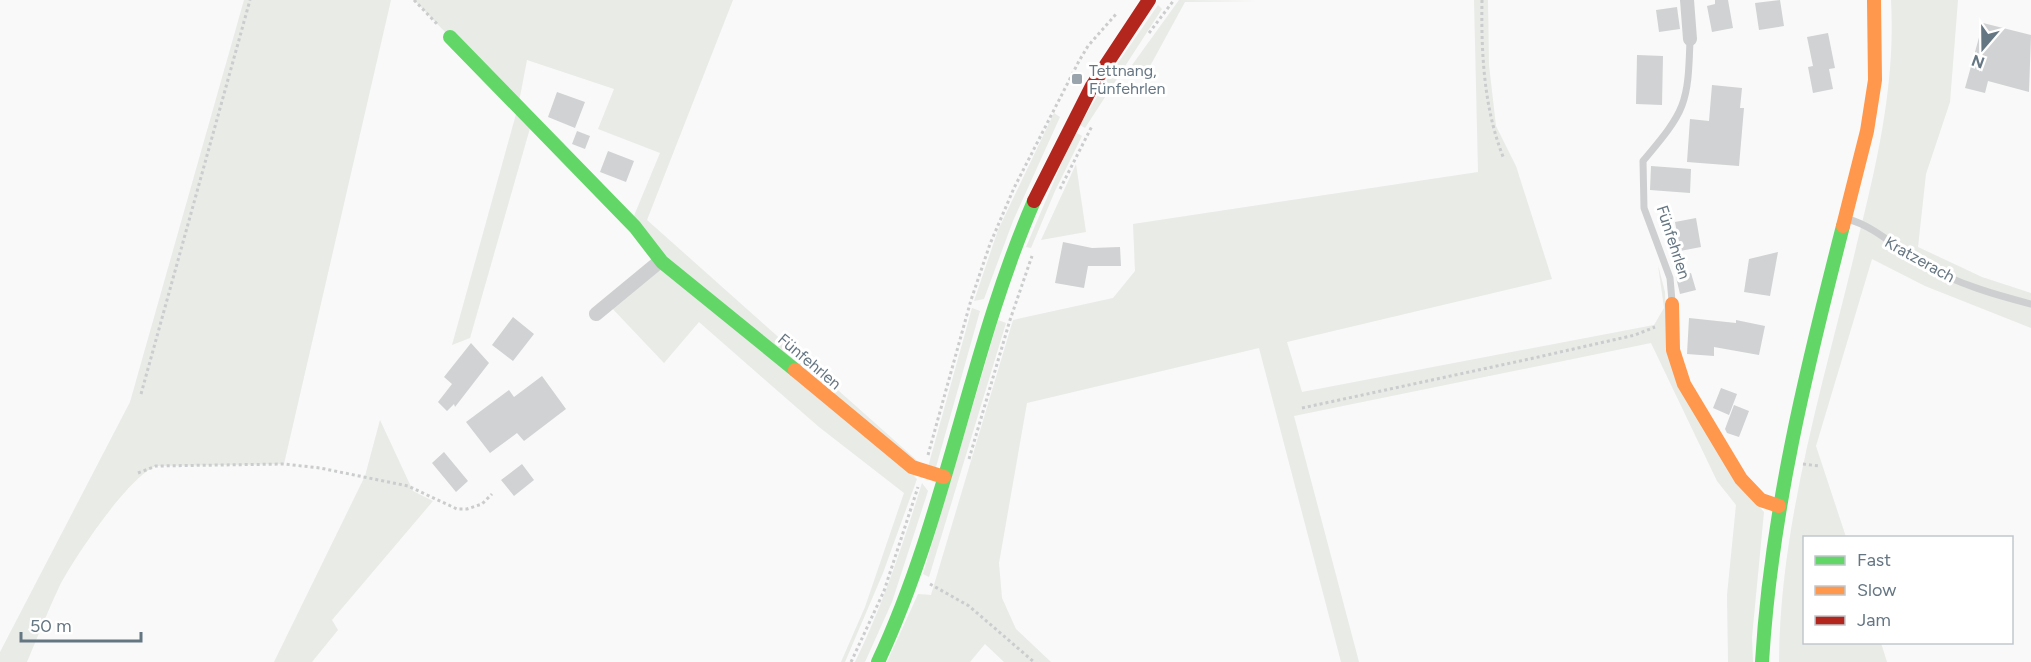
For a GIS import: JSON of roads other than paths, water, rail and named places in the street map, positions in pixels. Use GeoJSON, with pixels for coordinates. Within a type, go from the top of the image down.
{"type":"FeatureCollection","features":[{"type":"Feature","properties":{"kind":"main road"},"geometry":{"type":"LineString","coordinates":[[878,662],[913,577],[992,312],[1041,181],[1084,98],[1149,0]]}},
{"type":"Feature","properties":{"kind":"main road"},"geometry":{"type":"LineString","coordinates":[[1762,662],[1764,615],[1787,462],[1867,131],[1875,80],[1874,0]]}},
{"type":"Feature","properties":{"kind":"main road","name":"Fünfehrlen"},"geometry":{"type":"LineString","coordinates":[[450,38],[635,227],[649,251],[659,262],[696,288],[912,467],[944,477]]}},
{"type":"Feature","properties":{"kind":"main road","name":"Fünfehrlen"},"geometry":{"type":"LineString","coordinates":[[1672,310],[1671,337],[1677,368],[1697,408],[1741,479],[1761,500],[1779,506]]}},
{"type":"Feature","properties":{"kind":"street","name":"Fünfehrlen"},"geometry":{"type":"LineString","coordinates":[[1687,0],[1690,39]]}},
{"type":"Feature","properties":{"kind":"street"},"geometry":{"type":"LineString","coordinates":[[596,314],[659,262]]}},
{"type":"Feature","properties":{"kind":"lane","name":"Fünfehrlen"},"geometry":{"type":"LineString","coordinates":[[1672,310],[1670,278],[1644,208],[1643,161],[1675,124],[1684,105],[1688,88],[1690,39]]}},
{"type":"Feature","properties":{"kind":"lane","name":"Kratzerach"},"geometry":{"type":"LineString","coordinates":[[1846,219],[1860,222],[1939,273],[2031,304]]}},
{"type":"Feature","properties":{"kind":"place","name":"Tettnang, Fünfehrlen"},"geometry":{"type":"Point","coordinates":[1077,79]}}]}
